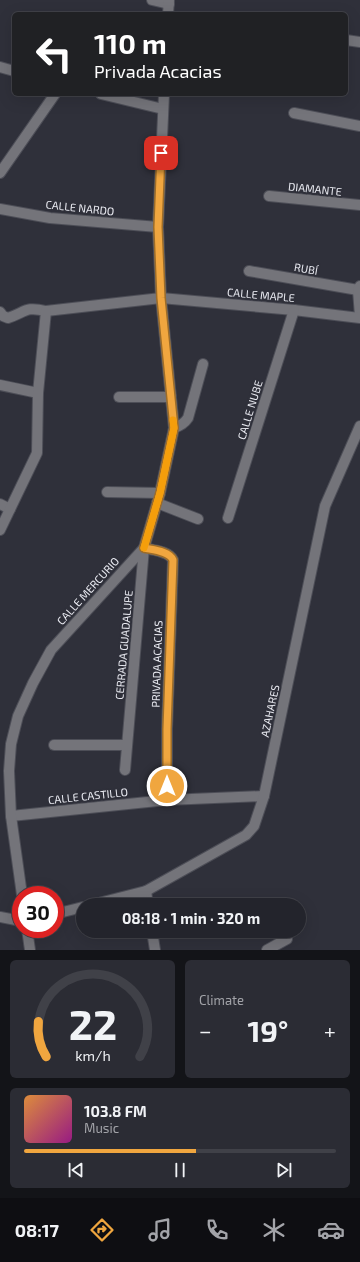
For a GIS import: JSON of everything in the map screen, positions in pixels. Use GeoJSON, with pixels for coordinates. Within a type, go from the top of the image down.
{"type":"FeatureCollection","features":[{"type":"Feature","properties":{"kind":"street"},"geometry":{"type":"LineString","coordinates":[[152,0],[168,6]]}},
{"type":"Feature","properties":{"kind":"street"},"geometry":{"type":"LineString","coordinates":[[348,40],[360,42]]}},
{"type":"Feature","properties":{"kind":"street"},"geometry":{"type":"LineString","coordinates":[[0,67],[12,70]]}},
{"type":"Feature","properties":{"kind":"street"},"geometry":{"type":"LineString","coordinates":[[0,173],[55,96]]}},
{"type":"Feature","properties":{"kind":"street"},"geometry":{"type":"LineString","coordinates":[[109,96],[163,109]]}},
{"type":"Feature","properties":{"kind":"street","name":"CALLE MERCURIO"},"geometry":{"type":"LineString","coordinates":[[21,886],[11,816],[9,770],[11,744],[18,716],[33,683],[51,650],[144,548],[159,498],[174,428],[161,298],[158,227],[164,96]]}},
{"type":"Feature","properties":{"kind":"street"},"geometry":{"type":"LineString","coordinates":[[294,113],[360,126]]}},
{"type":"Feature","properties":{"kind":"street","name":"DIAMANTE"},"geometry":{"type":"LineString","coordinates":[[269,196],[360,205]]}},
{"type":"Feature","properties":{"kind":"street","name":"CALLE NARDO"},"geometry":{"type":"LineString","coordinates":[[0,209],[50,218],[158,227]]}},
{"type":"Feature","properties":{"kind":"street","name":"RUBÍ"},"geometry":{"type":"LineString","coordinates":[[249,271],[359,288]]}},
{"type":"Feature","properties":{"kind":"street"},"geometry":{"type":"LineString","coordinates":[[359,288],[360,317]]}},
{"type":"Feature","properties":{"kind":"street","name":"CALLE MAPLE"},"geometry":{"type":"LineString","coordinates":[[0,312],[3,316],[8,318],[26,309],[32,308],[46,310],[161,298],[360,317]]}},
{"type":"Feature","properties":{"kind":"street"},"geometry":{"type":"LineString","coordinates":[[0,530],[37,453],[38,393],[46,310]]}},
{"type":"Feature","properties":{"kind":"street","name":"CALLE NUBE"},"geometry":{"type":"LineString","coordinates":[[228,518],[294,310]]}},
{"type":"Feature","properties":{"kind":"street"},"geometry":{"type":"LineString","coordinates":[[174,428],[182,425],[188,418],[203,364]]}},
{"type":"Feature","properties":{"kind":"street"},"geometry":{"type":"LineString","coordinates":[[0,385],[38,393]]}},
{"type":"Feature","properties":{"kind":"street"},"geometry":{"type":"LineString","coordinates":[[119,397],[171,398]]}},
{"type":"Feature","properties":{"kind":"street","name":"AZAHARES"},"geometry":{"type":"LineString","coordinates":[[117,898],[146,890],[246,834],[254,826],[264,796],[325,506],[360,426]]}},
{"type":"Feature","properties":{"kind":"street"},"geometry":{"type":"LineString","coordinates":[[107,492],[159,498],[198,519]]}},
{"type":"Feature","properties":{"kind":"street"},"geometry":{"type":"LineString","coordinates":[[0,504],[10,509]]}},
{"type":"Feature","properties":{"kind":"street","name":"CERRADA GUADALUPE"},"geometry":{"type":"LineString","coordinates":[[125,770],[144,548]]}},
{"type":"Feature","properties":{"kind":"street","name":"PRIVADA ACACIAS"},"geometry":{"type":"LineString","coordinates":[[144,548],[168,554],[173,560],[167,729],[167,800]]}},
{"type":"Feature","properties":{"kind":"street"},"geometry":{"type":"LineString","coordinates":[[54,745],[127,745]]}},
{"type":"Feature","properties":{"kind":"street","name":"CALLE CASTILLO"},"geometry":{"type":"LineString","coordinates":[[11,816],[167,800],[264,796]]}},
{"type":"Feature","properties":{"kind":"street"},"geometry":{"type":"LineString","coordinates":[[146,890],[147,898]]}},
{"type":"Feature","properties":{"kind":"street"},"geometry":{"type":"LineString","coordinates":[[64,912],[76,909]]}},
{"type":"Feature","properties":{"kind":"street"},"geometry":{"type":"LineString","coordinates":[[0,917],[12,919]]}},
{"type":"Feature","properties":{"kind":"street"},"geometry":{"type":"LineString","coordinates":[[28,938],[30,950]]}},
{"type":"Feature","properties":{"kind":"street"},"geometry":{"type":"LineString","coordinates":[[153,938],[155,950]]}},
{"type":"Feature","properties":{"kind":"street"},"geometry":{"type":"LineString","coordinates":[[267,950],[287,938]]}},
{"type":"Feature","properties":{"kind":"slow traffic"},"geometry":{"type":"LineString","coordinates":[[144,548],[160,493],[174,428],[173,420]]}},
{"type":"Feature","properties":{"kind":"route"},"geometry":{"type":"LineString","coordinates":[[161,153],[158,227],[161,298],[174,428],[160,493],[144,548],[168,554],[173,560],[167,729],[167,786]]}}]}
